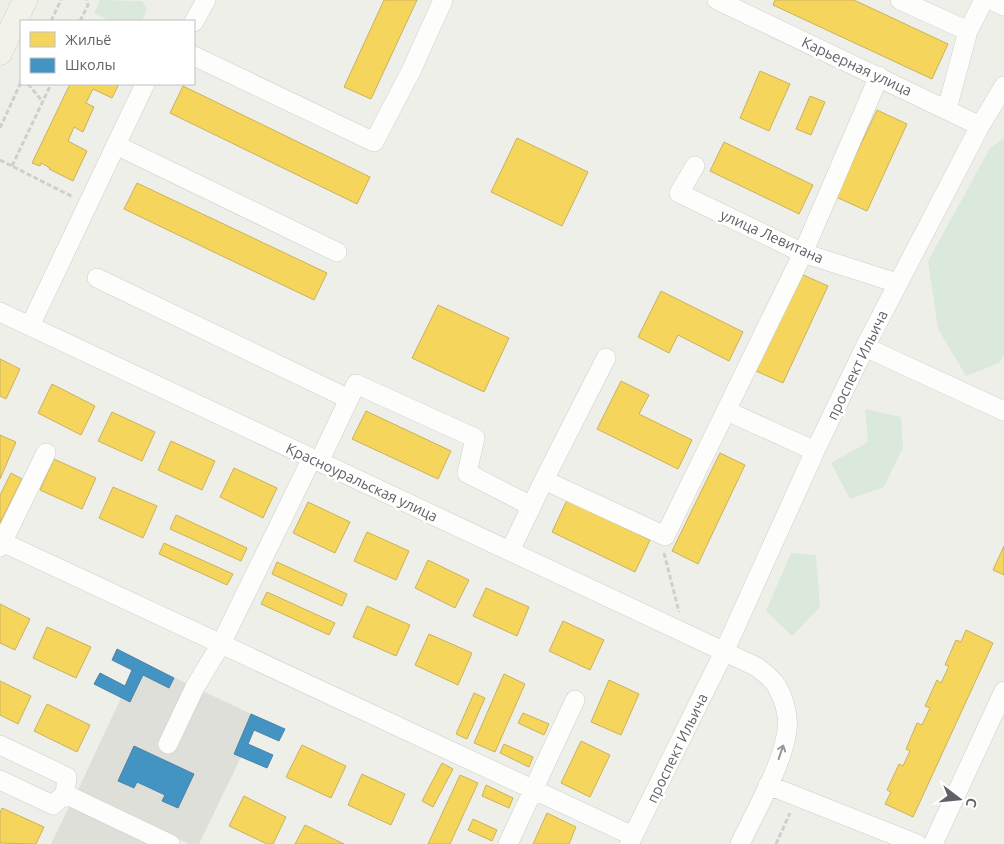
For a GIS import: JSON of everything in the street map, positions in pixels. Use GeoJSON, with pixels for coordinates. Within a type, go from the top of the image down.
{"type":"FeatureCollection","features":[{"type":"Feature","properties":{"kind":"main road"},"geometry":{"type":"LineString","coordinates":[[0,53],[25,0]]}},
{"type":"Feature","properties":{"kind":"street"},"geometry":{"type":"LineString","coordinates":[[195,20],[206,0]]}},
{"type":"Feature","properties":{"kind":"street"},"geometry":{"type":"LineString","coordinates":[[195,56],[374,142],[443,0]]}},
{"type":"Feature","properties":{"kind":"street","name":"Карьерная улица"},"geometry":{"type":"LineString","coordinates":[[718,0],[749,6],[879,76],[980,126]]}},
{"type":"Feature","properties":{"kind":"street"},"geometry":{"type":"LineString","coordinates":[[900,0],[968,31]]}},
{"type":"Feature","properties":{"kind":"street"},"geometry":{"type":"LineString","coordinates":[[947,109],[968,31],[984,0]]}},
{"type":"Feature","properties":{"kind":"street"},"geometry":{"type":"LineString","coordinates":[[991,0],[1004,6]]}},
{"type":"Feature","properties":{"kind":"street"},"geometry":{"type":"LineString","coordinates":[[544,480],[665,536],[803,253],[879,76]]}},
{"type":"Feature","properties":{"kind":"street"},"geometry":{"type":"LineString","coordinates":[[30,326],[145,85]]}},
{"type":"Feature","properties":{"kind":"street","name":"проспект Ильича"},"geometry":{"type":"LineString","coordinates":[[631,840],[724,652],[815,451],[897,283],[980,126],[1004,86]]}},
{"type":"Feature","properties":{"kind":"street"},"geometry":{"type":"LineString","coordinates":[[116,145],[337,252]]}},
{"type":"Feature","properties":{"kind":"street","name":"улица Левитана"},"geometry":{"type":"LineString","coordinates":[[694,166],[679,192],[803,253],[897,283]]}},
{"type":"Feature","properties":{"kind":"street"},"geometry":{"type":"LineString","coordinates":[[97,278],[349,399]]}},
{"type":"Feature","properties":{"kind":"street","name":"Красноуральская улица"},"geometry":{"type":"LineString","coordinates":[[0,312],[724,652]]}},
{"type":"Feature","properties":{"kind":"street"},"geometry":{"type":"LineString","coordinates":[[865,348],[1004,411]]}},
{"type":"Feature","properties":{"kind":"street"},"geometry":{"type":"LineString","coordinates":[[510,551],[606,358]]}},
{"type":"Feature","properties":{"kind":"street"},"geometry":{"type":"LineString","coordinates":[[168,744],[195,688],[221,644],[356,384],[475,438],[467,473],[531,506]]}},
{"type":"Feature","properties":{"kind":"street"},"geometry":{"type":"LineString","coordinates":[[727,411],[815,451]]}},
{"type":"Feature","properties":{"kind":"street"},"geometry":{"type":"LineString","coordinates":[[46,453],[1,543],[533,789],[631,840]]}},
{"type":"Feature","properties":{"kind":"street"},"geometry":{"type":"LineString","coordinates":[[724,652],[757,667],[775,683],[785,704],[788,728],[783,750],[740,844]]}},
{"type":"Feature","properties":{"kind":"street"},"geometry":{"type":"LineString","coordinates":[[933,844],[1004,691]]}},
{"type":"Feature","properties":{"kind":"street"},"geometry":{"type":"LineString","coordinates":[[508,844],[575,700]]}},
{"type":"Feature","properties":{"kind":"street"},"geometry":{"type":"LineString","coordinates":[[0,745],[67,777],[65,794],[53,805],[0,780]]}},
{"type":"Feature","properties":{"kind":"street"},"geometry":{"type":"LineString","coordinates":[[768,785],[917,844]]}},
{"type":"Feature","properties":{"kind":"street"},"geometry":{"type":"LineString","coordinates":[[65,794],[170,844]]}},
{"type":"Feature","properties":{"kind":"path"},"geometry":{"type":"LineString","coordinates":[[52,20],[62,0]]}},
{"type":"Feature","properties":{"kind":"path"},"geometry":{"type":"LineString","coordinates":[[80,20],[88,5],[87,0]]}},
{"type":"Feature","properties":{"kind":"path"},"geometry":{"type":"LineString","coordinates":[[0,128],[20,84]]}},
{"type":"Feature","properties":{"kind":"path"},"geometry":{"type":"LineString","coordinates":[[29,85],[42,102]]}},
{"type":"Feature","properties":{"kind":"path"},"geometry":{"type":"LineString","coordinates":[[12,166],[50,85]]}},
{"type":"Feature","properties":{"kind":"path"},"geometry":{"type":"LineString","coordinates":[[0,160],[88,204]]}},
{"type":"Feature","properties":{"kind":"path"},"geometry":{"type":"LineString","coordinates":[[665,536],[661,544],[684,633]]}},
{"type":"Feature","properties":{"kind":"path"},"geometry":{"type":"LineString","coordinates":[[776,844],[798,796]]}},
{"type":"Feature","properties":{"kind":"shaded area"},"geometry":{"type":"Polygon","coordinates":[[[148,665],[251,714],[234,753],[241,757],[199,844],[189,844],[77,792],[121,698],[130,702],[148,665]]]}},
{"type":"Feature","properties":{"kind":"shaded area"},"geometry":{"type":"Polygon","coordinates":[[[70,805],[153,844],[51,844],[70,805]]]}},
{"type":"Feature","properties":{"kind":"green space"},"geometry":{"type":"Polygon","coordinates":[[[100,0],[142,1],[147,9],[142,20],[108,20],[94,13],[100,0]]]}},
{"type":"Feature","properties":{"kind":"green space"},"geometry":{"type":"Polygon","coordinates":[[[1004,138],[1004,355],[999,363],[966,376],[938,329],[928,261],[990,148],[1004,138]]]}},
{"type":"Feature","properties":{"kind":"green space"},"geometry":{"type":"Polygon","coordinates":[[[865,409],[901,417],[903,448],[884,487],[850,499],[831,463],[868,442],[865,409]]]}},
{"type":"Feature","properties":{"kind":"green space"},"geometry":{"type":"Polygon","coordinates":[[[791,553],[816,555],[820,607],[792,636],[766,611],[791,553]]]}},
{"type":"Feature","properties":{"kind":"building: Жильё"},"geometry":{"type":"Polygon","coordinates":[[[384,0],[417,0],[371,99],[344,87],[384,0]]]}},
{"type":"Feature","properties":{"kind":"building: Жильё"},"geometry":{"type":"Polygon","coordinates":[[[775,0],[854,0],[948,44],[932,79],[773,5],[775,0]]]}},
{"type":"Feature","properties":{"kind":"building: Жильё"},"geometry":{"type":"Polygon","coordinates":[[[760,71],[790,84],[769,131],[740,118],[760,71]]]}},
{"type":"Feature","properties":{"kind":"building: Жильё"},"geometry":{"type":"Polygon","coordinates":[[[70,85],[118,85],[112,98],[93,89],[86,103],[94,107],[83,132],[74,127],[68,141],[87,151],[73,181],[41,163],[40,166],[32,163],[70,85]]]}},
{"type":"Feature","properties":{"kind":"building: Жильё"},"geometry":{"type":"Polygon","coordinates":[[[183,86],[370,177],[357,204],[170,113],[183,86]]]}},
{"type":"Feature","properties":{"kind":"building: Жильё"},"geometry":{"type":"Polygon","coordinates":[[[810,96],[825,102],[811,135],[796,129],[810,96]]]}},
{"type":"Feature","properties":{"kind":"building: Жильё"},"geometry":{"type":"Polygon","coordinates":[[[877,110],[907,124],[867,211],[836,197],[877,110]]]}},
{"type":"Feature","properties":{"kind":"building: Жильё"},"geometry":{"type":"Polygon","coordinates":[[[517,138],[588,172],[562,226],[491,192],[517,138]]]}},
{"type":"Feature","properties":{"kind":"building: Жильё"},"geometry":{"type":"Polygon","coordinates":[[[724,142],[813,185],[799,214],[710,171],[724,142]]]}},
{"type":"Feature","properties":{"kind":"building: Жильё"},"geometry":{"type":"Polygon","coordinates":[[[137,183],[327,273],[314,300],[124,209],[137,183]]]}},
{"type":"Feature","properties":{"kind":"building: Жильё"},"geometry":{"type":"Polygon","coordinates":[[[801,274],[828,286],[783,383],[756,371],[801,274]]]}},
{"type":"Feature","properties":{"kind":"building: Жильё"},"geometry":{"type":"Polygon","coordinates":[[[661,291],[743,332],[729,361],[678,335],[669,353],[638,337],[661,291]]]}},
{"type":"Feature","properties":{"kind":"building: Жильё"},"geometry":{"type":"Polygon","coordinates":[[[438,305],[509,338],[484,392],[412,358],[438,305]]]}},
{"type":"Feature","properties":{"kind":"building: Жильё"},"geometry":{"type":"Polygon","coordinates":[[[0,359],[20,369],[6,399],[0,396],[0,359]]]}},
{"type":"Feature","properties":{"kind":"building: Жильё"},"geometry":{"type":"Polygon","coordinates":[[[621,381],[649,395],[639,414],[692,440],[678,469],[597,429],[621,381]]]}},
{"type":"Feature","properties":{"kind":"building: Жильё"},"geometry":{"type":"Polygon","coordinates":[[[52,384],[95,406],[81,435],[38,413],[52,384]]]}},
{"type":"Feature","properties":{"kind":"building: Жильё"},"geometry":{"type":"Polygon","coordinates":[[[366,411],[451,451],[438,479],[352,439],[366,411]]]}},
{"type":"Feature","properties":{"kind":"building: Жильё"},"geometry":{"type":"Polygon","coordinates":[[[112,412],[155,432],[142,461],[98,441],[112,412]]]}},
{"type":"Feature","properties":{"kind":"building: Жильё"},"geometry":{"type":"Polygon","coordinates":[[[0,435],[16,442],[0,479],[0,435]]]}},
{"type":"Feature","properties":{"kind":"building: Жильё"},"geometry":{"type":"Polygon","coordinates":[[[171,441],[215,461],[202,490],[158,470],[171,441]]]}},
{"type":"Feature","properties":{"kind":"building: Жильё"},"geometry":{"type":"Polygon","coordinates":[[[720,453],[745,465],[698,564],[672,551],[720,453]]]}},
{"type":"Feature","properties":{"kind":"building: Жильё"},"geometry":{"type":"Polygon","coordinates":[[[54,459],[96,478],[82,509],[40,490],[54,459]]]}},
{"type":"Feature","properties":{"kind":"building: Жильё"},"geometry":{"type":"Polygon","coordinates":[[[234,468],[277,488],[263,518],[220,497],[234,468]]]}},
{"type":"Feature","properties":{"kind":"building: Жильё"},"geometry":{"type":"Polygon","coordinates":[[[11,473],[22,479],[0,523],[0,495],[11,473]]]}},
{"type":"Feature","properties":{"kind":"building: Жильё"},"geometry":{"type":"Polygon","coordinates":[[[113,487],[157,506],[143,538],[99,518],[113,487]]]}},
{"type":"Feature","properties":{"kind":"building: Жильё"},"geometry":{"type":"Polygon","coordinates":[[[567,500],[650,540],[635,572],[552,532],[567,500]]]}},
{"type":"Feature","properties":{"kind":"building: Жильё"},"geometry":{"type":"Polygon","coordinates":[[[308,502],[350,522],[335,553],[293,533],[308,502]]]}},
{"type":"Feature","properties":{"kind":"building: Жильё"},"geometry":{"type":"Polygon","coordinates":[[[176,515],[247,548],[241,561],[170,529],[176,515]]]}},
{"type":"Feature","properties":{"kind":"building: Жильё"},"geometry":{"type":"Polygon","coordinates":[[[367,532],[409,551],[396,580],[354,561],[367,532]]]}},
{"type":"Feature","properties":{"kind":"building: Жильё"},"geometry":{"type":"Polygon","coordinates":[[[164,543],[233,574],[227,585],[159,554],[164,543]]]}},
{"type":"Feature","properties":{"kind":"building: Жильё"},"geometry":{"type":"Polygon","coordinates":[[[1004,546],[1004,575],[993,570],[1004,546]]]}},
{"type":"Feature","properties":{"kind":"building: Жильё"},"geometry":{"type":"Polygon","coordinates":[[[428,560],[469,580],[455,608],[415,588],[428,560]]]}},
{"type":"Feature","properties":{"kind":"building: Жильё"},"geometry":{"type":"Polygon","coordinates":[[[277,562],[347,594],[342,606],[272,574],[277,562]]]}},
{"type":"Feature","properties":{"kind":"building: Жильё"},"geometry":{"type":"Polygon","coordinates":[[[486,588],[529,607],[517,636],[473,616],[486,588]]]}},
{"type":"Feature","properties":{"kind":"building: Жильё"},"geometry":{"type":"Polygon","coordinates":[[[267,592],[335,623],[329,635],[261,604],[267,592]]]}},
{"type":"Feature","properties":{"kind":"building: Жильё"},"geometry":{"type":"Polygon","coordinates":[[[0,604],[30,619],[15,650],[0,643],[0,604]]]}},
{"type":"Feature","properties":{"kind":"building: Жильё"},"geometry":{"type":"Polygon","coordinates":[[[367,606],[410,625],[396,656],[353,637],[367,606]]]}},
{"type":"Feature","properties":{"kind":"building: Жильё"},"geometry":{"type":"Polygon","coordinates":[[[563,621],[604,640],[590,670],[549,651],[563,621]]]}},
{"type":"Feature","properties":{"kind":"building: Жильё"},"geometry":{"type":"Polygon","coordinates":[[[47,627],[91,647],[76,678],[33,658],[47,627]]]}},
{"type":"Feature","properties":{"kind":"building: Жильё"},"geometry":{"type":"Polygon","coordinates":[[[966,630],[993,643],[913,817],[885,804],[891,792],[887,790],[899,764],[903,766],[910,751],[906,749],[917,723],[922,725],[930,708],[925,706],[937,680],[941,683],[949,666],[945,665],[956,640],[961,642],[966,630]]]}},
{"type":"Feature","properties":{"kind":"building: Жильё"},"geometry":{"type":"Polygon","coordinates":[[[429,634],[472,653],[458,685],[415,665],[429,634]]]}},
{"type":"Feature","properties":{"kind":"building: Жильё"},"geometry":{"type":"Polygon","coordinates":[[[504,674],[525,684],[495,752],[474,743],[504,674]]]}},
{"type":"Feature","properties":{"kind":"building: Жильё"},"geometry":{"type":"Polygon","coordinates":[[[609,680],[639,694],[621,735],[591,722],[609,680]]]}},
{"type":"Feature","properties":{"kind":"building: Жильё"},"geometry":{"type":"Polygon","coordinates":[[[0,681],[31,696],[18,724],[0,715],[0,681]]]}},
{"type":"Feature","properties":{"kind":"building: Жильё"},"geometry":{"type":"Polygon","coordinates":[[[474,693],[485,698],[467,739],[456,734],[474,693]]]}},
{"type":"Feature","properties":{"kind":"building: Жильё"},"geometry":{"type":"Polygon","coordinates":[[[47,704],[90,725],[77,752],[34,731],[47,704]]]}},
{"type":"Feature","properties":{"kind":"building: Жильё"},"geometry":{"type":"Polygon","coordinates":[[[523,713],[549,724],[544,735],[518,723],[523,713]]]}},
{"type":"Feature","properties":{"kind":"building: Жильё"},"geometry":{"type":"Polygon","coordinates":[[[581,741],[610,755],[590,797],[561,783],[581,741]]]}},
{"type":"Feature","properties":{"kind":"building: Жильё"},"geometry":{"type":"Polygon","coordinates":[[[504,744],[533,757],[529,767],[500,753],[504,744]]]}},
{"type":"Feature","properties":{"kind":"building: Жильё"},"geometry":{"type":"Polygon","coordinates":[[[302,745],[346,766],[331,798],[286,777],[302,745]]]}},
{"type":"Feature","properties":{"kind":"building: Жильё"},"geometry":{"type":"Polygon","coordinates":[[[442,763],[453,769],[433,807],[422,801],[442,763]]]}},
{"type":"Feature","properties":{"kind":"building: Жильё"},"geometry":{"type":"Polygon","coordinates":[[[362,774],[405,794],[391,825],[348,805],[362,774]]]}},
{"type":"Feature","properties":{"kind":"building: Жильё"},"geometry":{"type":"Polygon","coordinates":[[[460,775],[478,783],[450,844],[428,844],[460,775]]]}},
{"type":"Feature","properties":{"kind":"building: Жильё"},"geometry":{"type":"Polygon","coordinates":[[[486,785],[513,798],[509,808],[482,796],[486,785]]]}},
{"type":"Feature","properties":{"kind":"building: Жильё"},"geometry":{"type":"Polygon","coordinates":[[[244,796],[286,817],[273,844],[267,844],[229,826],[244,796]]]}},
{"type":"Feature","properties":{"kind":"building: Жильё"},"geometry":{"type":"Polygon","coordinates":[[[2,808],[44,827],[36,844],[0,843],[0,813],[2,808]]]}},
{"type":"Feature","properties":{"kind":"building: Жильё"},"geometry":{"type":"Polygon","coordinates":[[[547,813],[576,827],[569,844],[533,844],[547,813]]]}},
{"type":"Feature","properties":{"kind":"building: Жильё"},"geometry":{"type":"Polygon","coordinates":[[[473,819],[497,830],[492,841],[468,830],[473,819]]]}},
{"type":"Feature","properties":{"kind":"building: Жильё"},"geometry":{"type":"Polygon","coordinates":[[[305,825],[344,844],[295,844],[305,825]]]}},
{"type":"Feature","properties":{"kind":"building: Школы"},"geometry":{"type":"Polygon","coordinates":[[[117,649],[174,678],[169,688],[143,675],[130,702],[94,684],[100,673],[125,686],[132,670],[112,660],[117,649]]]}},
{"type":"Feature","properties":{"kind":"building: Школы"},"geometry":{"type":"Polygon","coordinates":[[[251,714],[285,729],[279,741],[254,730],[248,744],[273,755],[267,768],[234,754],[251,714]]]}},
{"type":"Feature","properties":{"kind":"building: Школы"},"geometry":{"type":"Polygon","coordinates":[[[134,746],[194,774],[178,808],[162,801],[165,795],[137,782],[134,788],[118,781],[134,746]]]}}]}
